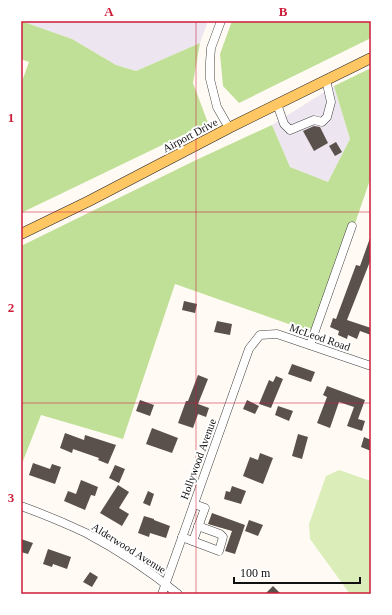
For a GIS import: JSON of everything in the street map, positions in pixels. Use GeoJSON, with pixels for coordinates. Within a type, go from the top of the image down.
{"type":"FeatureCollection","features":[{"type":"Feature","properties":{"kind":"main road","name":"Airport Drive"},"geometry":{"type":"LineString","coordinates":[[21,234],[89,201],[229,128],[371,58]]}},
{"type":"Feature","properties":{"kind":"street"},"geometry":{"type":"LineString","coordinates":[[221,21],[212,48],[210,79],[217,107],[229,128]]}},
{"type":"Feature","properties":{"kind":"street"},"geometry":{"type":"LineString","coordinates":[[277,104],[284,124],[290,130],[314,120],[322,122],[327,117],[331,102],[326,80]]}},
{"type":"Feature","properties":{"kind":"street"},"geometry":{"type":"LineString","coordinates":[[310,345],[352,226]]}},
{"type":"Feature","properties":{"kind":"street","name":"McLeod Road"},"geometry":{"type":"LineString","coordinates":[[260,335],[277,334],[371,366]]}},
{"type":"Feature","properties":{"kind":"street","name":"Hollywood Avenue"},"geometry":{"type":"LineString","coordinates":[[162,594],[249,349],[260,335]]}},
{"type":"Feature","properties":{"kind":"street"},"geometry":{"type":"LineString","coordinates":[[193,541],[205,508],[194,504]]}},
{"type":"Feature","properties":{"kind":"street","name":"Alderwood Avenue"},"geometry":{"type":"LineString","coordinates":[[21,506],[86,533],[133,561],[178,594]]}},
{"type":"Feature","properties":{"kind":"street"},"geometry":{"type":"LineString","coordinates":[[182,537],[219,551],[223,537],[220,534],[198,526]]}},
{"type":"Feature","properties":{"kind":"shaded area"},"geometry":{"type":"Polygon","coordinates":[[[21,21],[208,21],[200,43],[136,71],[116,65],[72,39],[21,21]]]}},
{"type":"Feature","properties":{"kind":"shaded area"},"geometry":{"type":"Polygon","coordinates":[[[334,86],[350,139],[328,182],[290,167],[272,125],[334,86]]]}},
{"type":"Feature","properties":{"kind":"green space"},"geometry":{"type":"Polygon","coordinates":[[[21,21],[72,39],[116,65],[136,71],[200,43],[193,83],[208,123],[21,213],[21,84],[29,62],[21,59],[21,21]]]}},
{"type":"Feature","properties":{"kind":"green space"},"geometry":{"type":"Polygon","coordinates":[[[232,21],[371,21],[371,38],[239,103],[223,86],[220,54],[232,21]]]}},
{"type":"Feature","properties":{"kind":"green space"},"geometry":{"type":"Polygon","coordinates":[[[371,68],[371,177],[317,334],[175,284],[123,439],[41,415],[21,466],[21,246],[196,160],[272,125],[290,167],[328,182],[350,139],[334,86],[371,68]]]}},
{"type":"Feature","properties":{"kind":"green space"},"geometry":{"type":"Polygon","coordinates":[[[339,470],[371,481],[371,594],[350,594],[310,539],[309,524],[326,476],[339,470]]]}},
{"type":"Feature","properties":{"kind":"building"},"geometry":{"type":"Polygon","coordinates":[[[314,126],[320,127],[328,143],[314,151],[303,131],[314,126]]]}},
{"type":"Feature","properties":{"kind":"building"},"geometry":{"type":"Polygon","coordinates":[[[336,142],[342,152],[335,156],[329,146],[336,142]]]}},
{"type":"Feature","properties":{"kind":"building"},"geometry":{"type":"Polygon","coordinates":[[[370,238],[371,259],[347,320],[371,328],[371,335],[360,331],[357,339],[348,335],[347,339],[338,335],[339,331],[330,327],[333,318],[336,319],[356,265],[360,266],[370,238]]]}},
{"type":"Feature","properties":{"kind":"building"},"geometry":{"type":"Polygon","coordinates":[[[184,301],[197,304],[195,313],[182,310],[184,301]]]}},
{"type":"Feature","properties":{"kind":"building"},"geometry":{"type":"Polygon","coordinates":[[[217,321],[232,324],[230,335],[214,332],[217,321]]]}},
{"type":"Feature","properties":{"kind":"building"},"geometry":{"type":"Polygon","coordinates":[[[292,364],[315,372],[311,382],[288,374],[292,364]]]}},
{"type":"Feature","properties":{"kind":"building"},"geometry":{"type":"Polygon","coordinates":[[[198,375],[208,379],[198,404],[209,408],[206,417],[198,414],[193,428],[178,423],[198,375]]]}},
{"type":"Feature","properties":{"kind":"building"},"geometry":{"type":"Polygon","coordinates":[[[276,376],[283,379],[271,408],[259,404],[269,380],[273,382],[276,376]]]}},
{"type":"Feature","properties":{"kind":"building"},"geometry":{"type":"Polygon","coordinates":[[[327,386],[365,400],[358,419],[365,421],[362,431],[347,426],[354,407],[339,402],[330,428],[317,423],[327,397],[323,395],[327,386]]]}},
{"type":"Feature","properties":{"kind":"building"},"geometry":{"type":"Polygon","coordinates":[[[140,400],[154,405],[150,416],[136,411],[140,400]]]}},
{"type":"Feature","properties":{"kind":"building"},"geometry":{"type":"Polygon","coordinates":[[[247,400],[259,406],[255,414],[243,409],[247,400]]]}},
{"type":"Feature","properties":{"kind":"building"},"geometry":{"type":"Polygon","coordinates":[[[278,406],[293,411],[289,421],[275,415],[278,406]]]}},
{"type":"Feature","properties":{"kind":"building"},"geometry":{"type":"Polygon","coordinates":[[[152,428],[178,438],[172,453],[146,444],[152,428]]]}},
{"type":"Feature","properties":{"kind":"building"},"geometry":{"type":"Polygon","coordinates":[[[65,433],[84,440],[85,435],[116,445],[108,464],[98,460],[99,458],[73,449],[72,453],[60,448],[65,433]]]}},
{"type":"Feature","properties":{"kind":"building"},"geometry":{"type":"Polygon","coordinates":[[[298,434],[308,437],[302,459],[292,456],[298,434]]]}},
{"type":"Feature","properties":{"kind":"building"},"geometry":{"type":"Polygon","coordinates":[[[364,437],[371,440],[371,451],[361,447],[364,437]]]}},
{"type":"Feature","properties":{"kind":"building"},"geometry":{"type":"Polygon","coordinates":[[[260,453],[273,458],[263,484],[243,476],[250,457],[258,460],[260,453]]]}},
{"type":"Feature","properties":{"kind":"building"},"geometry":{"type":"Polygon","coordinates":[[[33,463],[50,469],[52,464],[61,467],[55,484],[29,475],[33,463]]]}},
{"type":"Feature","properties":{"kind":"building"},"geometry":{"type":"Polygon","coordinates":[[[115,465],[125,469],[119,483],[109,478],[115,465]]]}},
{"type":"Feature","properties":{"kind":"building"},"geometry":{"type":"Polygon","coordinates":[[[81,480],[98,487],[95,496],[91,495],[85,510],[64,501],[68,491],[76,494],[81,480]]]}},
{"type":"Feature","properties":{"kind":"building"},"geometry":{"type":"Polygon","coordinates":[[[118,485],[129,492],[119,508],[129,514],[122,526],[100,513],[118,485]]]}},
{"type":"Feature","properties":{"kind":"building"},"geometry":{"type":"Polygon","coordinates":[[[232,486],[246,491],[241,504],[224,499],[226,491],[230,492],[232,486]]]}},
{"type":"Feature","properties":{"kind":"building"},"geometry":{"type":"Polygon","coordinates":[[[148,491],[154,494],[150,506],[143,503],[148,491]]]}},
{"type":"Feature","properties":{"kind":"building"},"geometry":{"type":"Polygon","coordinates":[[[212,513],[245,525],[235,554],[225,551],[232,531],[208,524],[212,513]]]}},
{"type":"Feature","properties":{"kind":"building"},"geometry":{"type":"Polygon","coordinates":[[[144,516],[170,526],[166,538],[150,533],[149,537],[138,533],[144,516]]]}},
{"type":"Feature","properties":{"kind":"building"},"geometry":{"type":"Polygon","coordinates":[[[249,520],[263,525],[258,536],[245,531],[249,520]]]}},
{"type":"Feature","properties":{"kind":"building"},"geometry":{"type":"Polygon","coordinates":[[[21,539],[33,543],[28,554],[21,552],[21,539]]]}},
{"type":"Feature","properties":{"kind":"building"},"geometry":{"type":"Polygon","coordinates":[[[48,549],[71,557],[67,569],[53,564],[52,567],[43,564],[48,549]]]}},
{"type":"Feature","properties":{"kind":"building"},"geometry":{"type":"Polygon","coordinates":[[[90,572],[98,577],[92,587],[83,582],[90,572]]]}},
{"type":"Feature","properties":{"kind":"building"},"geometry":{"type":"Polygon","coordinates":[[[273,586],[281,594],[265,594],[273,586]]]}}]}
